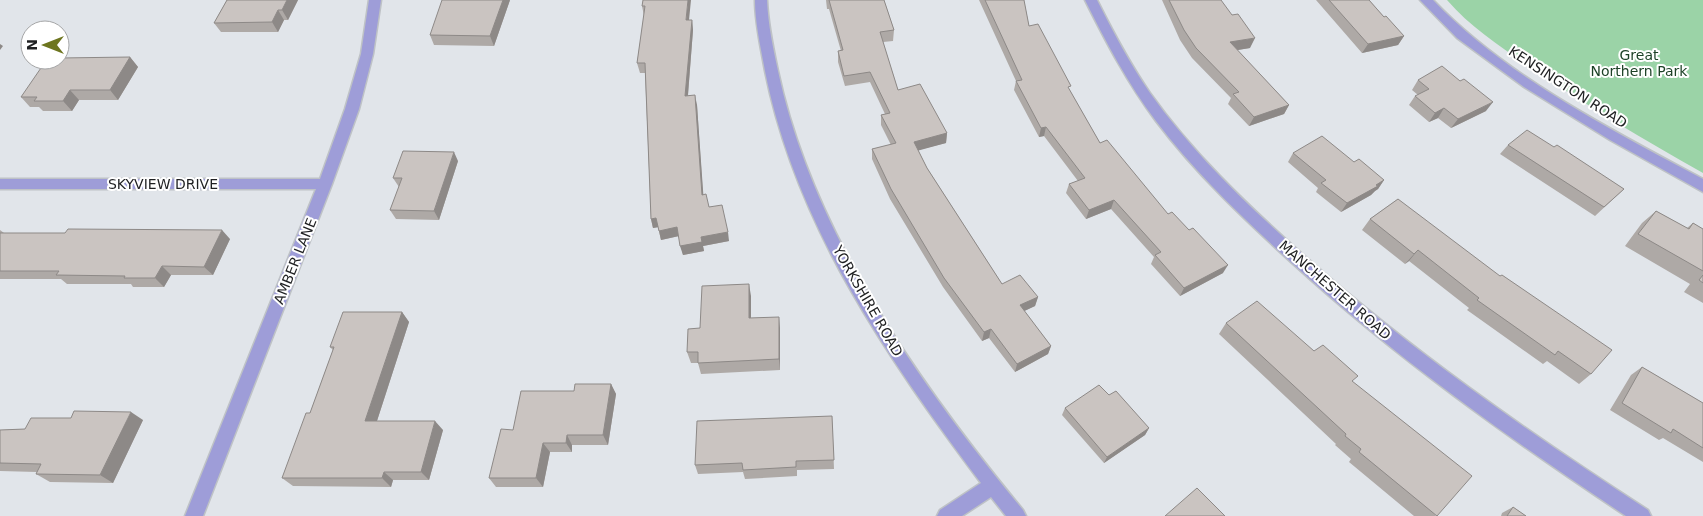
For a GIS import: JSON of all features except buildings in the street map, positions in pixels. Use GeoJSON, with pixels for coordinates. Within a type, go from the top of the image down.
{"type":"FeatureCollection","features":[{"type":"Feature","properties":{"kind":"street","name":"AMBER LANE"},"geometry":{"type":"LineString","coordinates":[[194,516],[325,184],[352,109],[367,54],[375,0]]}},
{"type":"Feature","properties":{"kind":"street","name":"YORKSHIRE ROAD"},"geometry":{"type":"LineString","coordinates":[[761,0],[773,83],[796,159],[843,264],[907,368],[992,486],[1017,516]]}},
{"type":"Feature","properties":{"kind":"street","name":"MANCHESTER ROAD"},"geometry":{"type":"LineString","coordinates":[[1091,0],[1110,37],[1146,97],[1194,158],[1257,222],[1336,293],[1390,337],[1558,462],[1642,516]]}},
{"type":"Feature","properties":{"kind":"street","name":"KENSINGTON ROAD"},"geometry":{"type":"LineString","coordinates":[[1426,0],[1451,26],[1519,77],[1594,125],[1703,186]]}},
{"type":"Feature","properties":{"kind":"street","name":"SKYVIEW DRIVE"},"geometry":{"type":"LineString","coordinates":[[0,184],[325,184]]}},
{"type":"Feature","properties":{"kind":"street"},"geometry":{"type":"LineString","coordinates":[[946,516],[992,486]]}},
{"type":"Feature","properties":{"kind":"green space","name":"Great Northern Park"},"geometry":{"type":"Polygon","coordinates":[[[1447,0],[1703,0],[1703,173],[1615,122],[1530,67],[1476,28],[1447,0]]]}}]}
